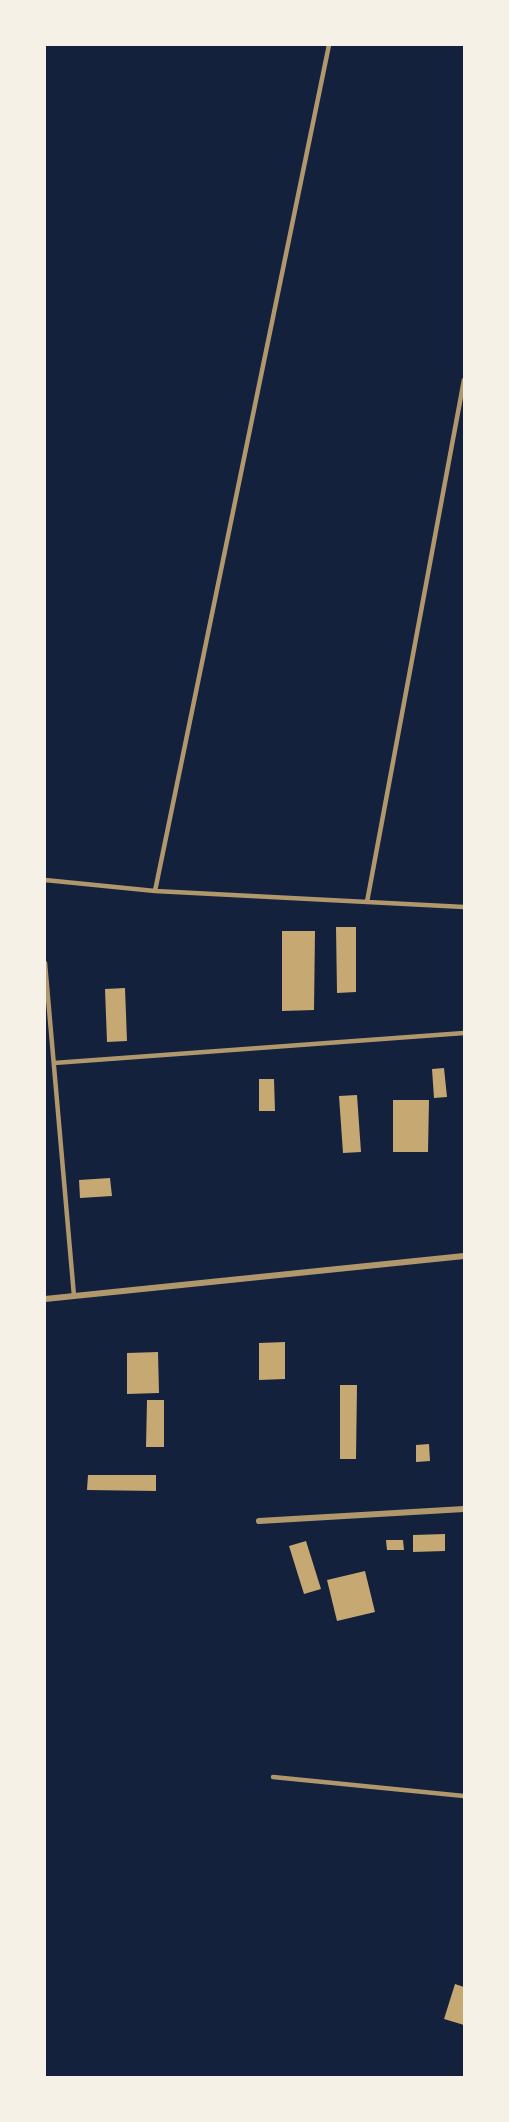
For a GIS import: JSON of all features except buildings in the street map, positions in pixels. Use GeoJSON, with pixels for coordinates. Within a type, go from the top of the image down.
{"type":"FeatureCollection","features":[{"type":"Feature","properties":{"kind":"street"},"geometry":{"type":"LineString","coordinates":[[45,1299],[464,1256]]}},
{"type":"Feature","properties":{"kind":"street"},"geometry":{"type":"LineString","coordinates":[[259,1521],[464,1509]]}},
{"type":"Feature","properties":{"kind":"lane"},"geometry":{"type":"LineString","coordinates":[[155,891],[329,45]]}},
{"type":"Feature","properties":{"kind":"lane"},"geometry":{"type":"LineString","coordinates":[[367,902],[464,380]]}},
{"type":"Feature","properties":{"kind":"lane"},"geometry":{"type":"LineString","coordinates":[[45,880],[155,891],[464,907]]}},
{"type":"Feature","properties":{"kind":"lane"},"geometry":{"type":"LineString","coordinates":[[45,963],[74,1296]]}},
{"type":"Feature","properties":{"kind":"lane"},"geometry":{"type":"LineString","coordinates":[[54,1063],[464,1033]]}},
{"type":"Feature","properties":{"kind":"lane"},"geometry":{"type":"LineString","coordinates":[[273,1777],[464,1796]]}}]}
